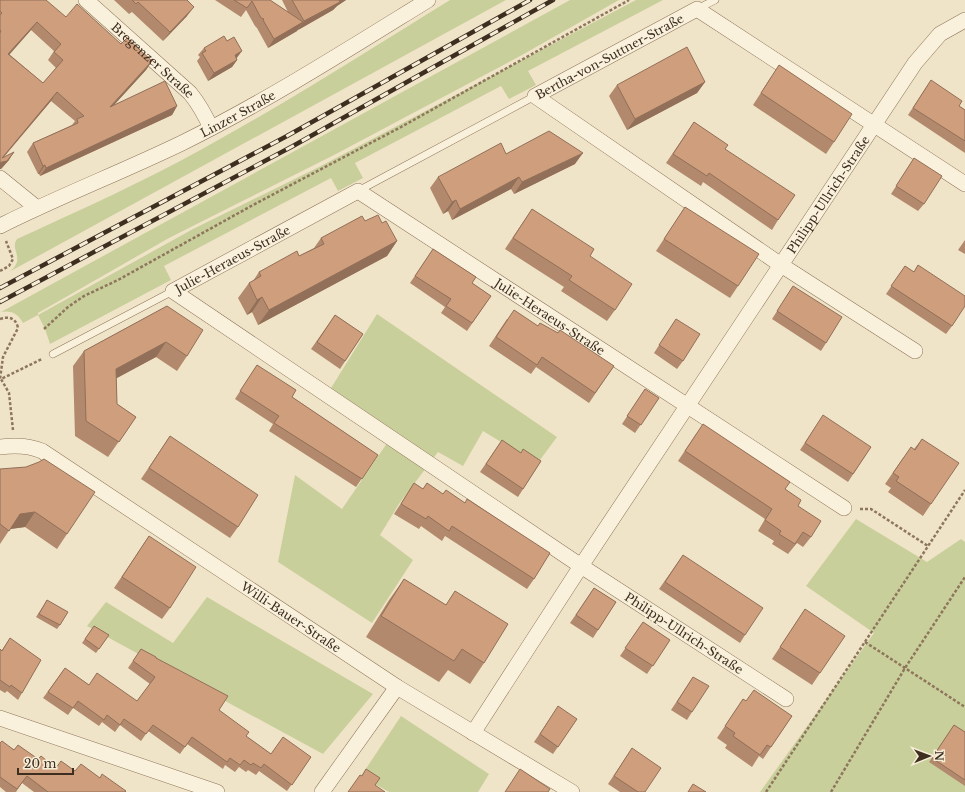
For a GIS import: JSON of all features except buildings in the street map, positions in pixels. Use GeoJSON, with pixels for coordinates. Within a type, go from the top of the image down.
{"type":"FeatureCollection","features":[{"type":"Feature","properties":{"kind":"street","name":"Bregenzer Straße"},"geometry":{"type":"LineString","coordinates":[[86,0],[190,93],[198,102],[211,128]]}},
{"type":"Feature","properties":{"kind":"street","name":"Linzer Straße"},"geometry":{"type":"LineString","coordinates":[[0,226],[211,128],[306,75],[428,0]]}},
{"type":"Feature","properties":{"kind":"street","name":"Bertha-von-Suttner-Straße"},"geometry":{"type":"LineString","coordinates":[[781,265],[534,96],[697,9],[874,125]]}},
{"type":"Feature","properties":{"kind":"street","name":"Philipp-Ullrich-Straße"},"geometry":{"type":"LineString","coordinates":[[473,733],[581,566],[915,63],[940,34],[965,20]]}},
{"type":"Feature","properties":{"kind":"street","name":"Philipp-Ullrich-Straße"},"geometry":{"type":"LineString","coordinates":[[874,125],[965,184]]}},
{"type":"Feature","properties":{"kind":"street"},"geometry":{"type":"LineString","coordinates":[[0,178],[37,208]]}},
{"type":"Feature","properties":{"kind":"street","name":"Julie-Heraeus-Straße"},"geometry":{"type":"LineString","coordinates":[[581,566],[173,291],[358,191],[687,406]]}},
{"type":"Feature","properties":{"kind":"street","name":"Philipp-Ullrich-Straße"},"geometry":{"type":"LineString","coordinates":[[781,265],[915,351]]}},
{"type":"Feature","properties":{"kind":"street"},"geometry":{"type":"LineString","coordinates":[[687,406],[844,508]]}},
{"type":"Feature","properties":{"kind":"street","name":"Willi-Bauer-Straße"},"geometry":{"type":"LineString","coordinates":[[5,446],[31,447],[42,451],[397,687],[572,792]]}},
{"type":"Feature","properties":{"kind":"street","name":"Philipp-Ullrich-Straße"},"geometry":{"type":"LineString","coordinates":[[581,566],[786,700]]}},
{"type":"Feature","properties":{"kind":"street"},"geometry":{"type":"LineString","coordinates":[[322,792],[397,687]]}},
{"type":"Feature","properties":{"kind":"street"},"geometry":{"type":"LineString","coordinates":[[0,718],[217,792]]}},
{"type":"Feature","properties":{"kind":"lane"},"geometry":{"type":"LineString","coordinates":[[697,9],[715,0]]}},
{"type":"Feature","properties":{"kind":"lane"},"geometry":{"type":"LineString","coordinates":[[358,191],[534,96]]}},
{"type":"Feature","properties":{"kind":"lane"},"geometry":{"type":"LineString","coordinates":[[53,354],[173,291]]}},
{"type":"Feature","properties":{"kind":"path"},"geometry":{"type":"LineString","coordinates":[[44,329],[68,307],[84,296],[118,280],[253,205],[401,127],[629,0]]}},
{"type":"Feature","properties":{"kind":"path"},"geometry":{"type":"LineString","coordinates":[[0,271],[9,266],[12,262],[12,256],[8,245]]}},
{"type":"Feature","properties":{"kind":"path"},"geometry":{"type":"LineString","coordinates":[[0,319],[8,317],[13,319],[18,328],[3,357],[0,379],[9,394],[13,429],[5,446]]}},
{"type":"Feature","properties":{"kind":"path"},"geometry":{"type":"LineString","coordinates":[[0,379],[53,354]]}},
{"type":"Feature","properties":{"kind":"path"},"geometry":{"type":"LineString","coordinates":[[766,792],[965,490]]}},
{"type":"Feature","properties":{"kind":"path"},"geometry":{"type":"LineString","coordinates":[[844,508],[871,509],[928,546]]}},
{"type":"Feature","properties":{"kind":"path"},"geometry":{"type":"LineString","coordinates":[[830,792],[905,668],[965,577]]}},
{"type":"Feature","properties":{"kind":"path"},"geometry":{"type":"LineString","coordinates":[[865,642],[965,707]]}},
{"type":"Feature","properties":{"kind":"green space"},"geometry":{"type":"Polygon","coordinates":[[[450,0],[506,0],[9,272],[17,262],[15,243],[17,239],[135,184],[204,148],[359,57],[450,0]]]}},
{"type":"Feature","properties":{"kind":"green space"},"geometry":{"type":"Polygon","coordinates":[[[570,0],[619,0],[522,55],[336,154],[169,238],[38,313],[38,315],[23,323],[14,313],[1,312],[570,0]]]}},
{"type":"Feature","properties":{"kind":"green space"},"geometry":{"type":"Polygon","coordinates":[[[636,0],[663,0],[528,71],[536,85],[509,99],[501,86],[355,163],[363,178],[338,191],[331,178],[164,266],[171,280],[50,344],[38,315],[193,229],[319,167],[636,0]]]}},
{"type":"Feature","properties":{"kind":"green space"},"geometry":{"type":"Polygon","coordinates":[[[377,314],[557,437],[537,464],[483,431],[463,466],[438,452],[399,504],[380,535],[413,560],[372,623],[278,562],[295,475],[342,509],[394,433],[331,388],[377,314]]]}},
{"type":"Feature","properties":{"kind":"green space"},"geometry":{"type":"Polygon","coordinates":[[[856,519],[927,562],[961,539],[965,542],[965,792],[760,792],[874,633],[806,586],[856,519]]]}},
{"type":"Feature","properties":{"kind":"green space"},"geometry":{"type":"Polygon","coordinates":[[[207,597],[373,694],[323,754],[87,626],[106,602],[173,643],[207,597]]]}},
{"type":"Feature","properties":{"kind":"green space"},"geometry":{"type":"Polygon","coordinates":[[[401,716],[489,774],[478,792],[389,792],[361,776],[401,716]]]}},
{"type":"Feature","properties":{"kind":"railway"},"geometry":{"type":"LineString","coordinates":[[0,288],[287,136],[530,0]]}},
{"type":"Feature","properties":{"kind":"railway"},"geometry":{"type":"LineString","coordinates":[[0,302],[293,146],[553,0]]}}]}
